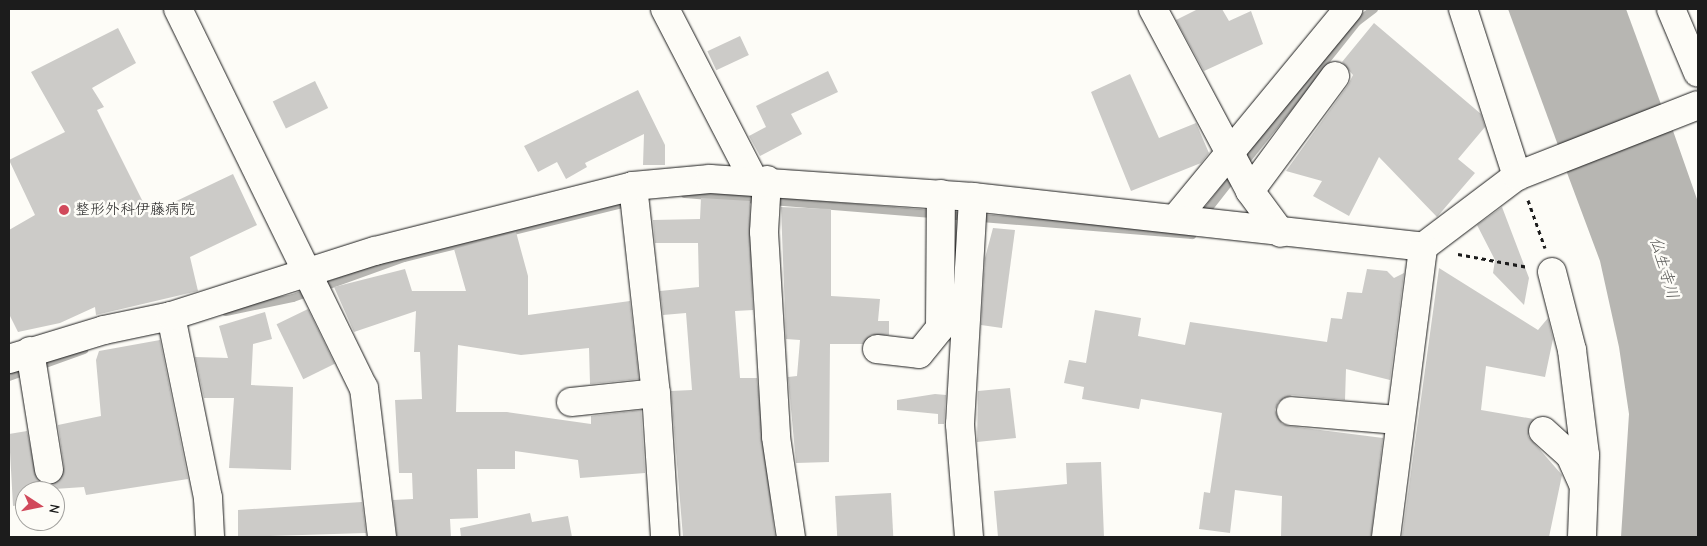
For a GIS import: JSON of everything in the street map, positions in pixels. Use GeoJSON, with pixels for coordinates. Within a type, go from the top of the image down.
{"type":"FeatureCollection","features":[{"type":"Feature","properties":{"kind":"street"},"geometry":{"type":"LineString","coordinates":[[178,9],[304,274],[364,388],[382,537]]}},
{"type":"Feature","properties":{"kind":"street"},"geometry":{"type":"LineString","coordinates":[[665,9],[760,180],[776,437],[791,537]]}},
{"type":"Feature","properties":{"kind":"street"},"geometry":{"type":"LineString","coordinates":[[1153,9],[1250,191],[1281,233]]}},
{"type":"Feature","properties":{"kind":"street"},"geometry":{"type":"LineString","coordinates":[[1176,218],[1230,155],[1348,9]]}},
{"type":"Feature","properties":{"kind":"street"},"geometry":{"type":"LineString","coordinates":[[1463,9],[1526,172]]}},
{"type":"Feature","properties":{"kind":"street"},"geometry":{"type":"LineString","coordinates":[[1671,9],[1698,73]]}},
{"type":"Feature","properties":{"kind":"street"},"geometry":{"type":"LineString","coordinates":[[1250,191],[1335,76]]}},
{"type":"Feature","properties":{"kind":"street"},"geometry":{"type":"LineString","coordinates":[[49,469],[19,355],[171,316],[375,251],[634,186],[760,180],[973,197],[1176,218],[1281,233],[1423,247],[1526,172],[1698,105]]}},
{"type":"Feature","properties":{"kind":"street"},"geometry":{"type":"LineString","coordinates":[[634,186],[656,393],[666,537]]}},
{"type":"Feature","properties":{"kind":"street"},"geometry":{"type":"LineString","coordinates":[[877,349],[919,354],[940,328],[941,194]]}},
{"type":"Feature","properties":{"kind":"street"},"geometry":{"type":"LineString","coordinates":[[968,537],[960,424],[973,197]]}},
{"type":"Feature","properties":{"kind":"street"},"geometry":{"type":"LineString","coordinates":[[1386,537],[1399,420],[1423,247]]}},
{"type":"Feature","properties":{"kind":"street"},"geometry":{"type":"LineString","coordinates":[[1552,272],[1572,350],[1584,455],[1582,537]]}},
{"type":"Feature","properties":{"kind":"street"},"geometry":{"type":"LineString","coordinates":[[171,316],[208,498],[210,537]]}},
{"type":"Feature","properties":{"kind":"street"},"geometry":{"type":"LineString","coordinates":[[571,402],[656,393]]}},
{"type":"Feature","properties":{"kind":"street"},"geometry":{"type":"LineString","coordinates":[[1291,411],[1399,420]]}},
{"type":"Feature","properties":{"kind":"street"},"geometry":{"type":"LineString","coordinates":[[1543,431],[1570,455],[1583,485]]}},
{"type":"Feature","properties":{"kind":"path"},"geometry":{"type":"LineString","coordinates":[[1423,247],[1552,272],[1526,172]]}},
{"type":"Feature","properties":{"kind":"water"},"geometry":{"type":"Polygon","coordinates":[[[1508,9],[1626,9],[1662,107],[1559,148],[1508,9]]]}},
{"type":"Feature","properties":{"kind":"water","name":"仏生寺川"},"geometry":{"type":"Polygon","coordinates":[[[1671,125],[1698,202],[1698,537],[1621,537],[1629,414],[1619,347],[1600,261],[1566,170],[1671,125]]]}},
{"type":"Feature","properties":{"kind":"building"},"geometry":{"type":"Polygon","coordinates":[[[1198,9],[1222,9],[1229,21],[1251,11],[1263,44],[1204,71],[1176,20],[1198,9]]]}},
{"type":"Feature","properties":{"kind":"building"},"geometry":{"type":"Polygon","coordinates":[[[1374,23],[1481,114],[1485,127],[1458,159],[1475,173],[1437,217],[1379,157],[1349,216],[1313,196],[1322,181],[1286,171],[1348,85],[1353,75],[1342,62],[1374,23]]]}},
{"type":"Feature","properties":{"kind":"building"},"geometry":{"type":"Polygon","coordinates":[[[118,28],[136,63],[92,88],[104,107],[97,110],[149,214],[233,174],[257,225],[190,257],[198,291],[96,315],[95,307],[60,323],[18,332],[9,314],[9,230],[35,215],[9,160],[65,132],[31,72],[118,28]]]}},
{"type":"Feature","properties":{"kind":"building"},"geometry":{"type":"Polygon","coordinates":[[[740,36],[749,55],[716,70],[707,51],[740,36]]]}},
{"type":"Feature","properties":{"kind":"building"},"geometry":{"type":"Polygon","coordinates":[[[828,71],[838,92],[791,114],[802,134],[760,156],[749,136],[766,127],[756,106],[828,71]]]}},
{"type":"Feature","properties":{"kind":"building"},"geometry":{"type":"Polygon","coordinates":[[[1130,74],[1159,138],[1196,123],[1209,153],[1201,163],[1131,191],[1091,92],[1130,74]]]}},
{"type":"Feature","properties":{"kind":"building"},"geometry":{"type":"Polygon","coordinates":[[[315,81],[328,108],[286,129],[273,102],[315,81]]]}},
{"type":"Feature","properties":{"kind":"building"},"geometry":{"type":"Polygon","coordinates":[[[638,90],[665,145],[665,165],[643,165],[644,134],[585,163],[587,167],[566,179],[557,162],[538,172],[524,146],[638,90]]]}},
{"type":"Feature","properties":{"kind":"building"},"geometry":{"type":"Polygon","coordinates":[[[701,198],[750,201],[753,310],[735,311],[740,378],[757,378],[775,537],[683,537],[671,391],[692,390],[686,313],[663,315],[660,291],[699,287],[698,243],[655,243],[653,220],[700,219],[701,198]]]}},
{"type":"Feature","properties":{"kind":"building"},"geometry":{"type":"Polygon","coordinates":[[[781,207],[831,209],[831,296],[880,299],[878,321],[889,321],[889,335],[871,335],[863,344],[830,344],[829,462],[796,463],[788,377],[797,376],[800,340],[786,339],[781,207]]]}},
{"type":"Feature","properties":{"kind":"building"},"geometry":{"type":"Polygon","coordinates":[[[1502,207],[1529,278],[1524,305],[1493,273],[1495,260],[1477,225],[1502,207]]]}},
{"type":"Feature","properties":{"kind":"building"},"geometry":{"type":"Polygon","coordinates":[[[993,228],[1015,230],[1002,328],[981,325],[985,258],[993,228]]]}},
{"type":"Feature","properties":{"kind":"building"},"geometry":{"type":"Polygon","coordinates":[[[516,232],[528,276],[528,315],[630,301],[639,379],[590,384],[589,348],[521,355],[458,345],[456,412],[507,412],[591,424],[591,416],[641,410],[645,473],[580,478],[578,460],[515,451],[515,469],[477,469],[478,518],[450,519],[451,537],[397,537],[393,500],[413,499],[412,473],[399,473],[395,400],[422,399],[420,352],[414,352],[416,311],[354,332],[334,287],[405,269],[412,291],[466,291],[454,249],[516,232]]]}},
{"type":"Feature","properties":{"kind":"building"},"geometry":{"type":"Polygon","coordinates":[[[1439,268],[1538,330],[1548,318],[1553,339],[1545,377],[1486,366],[1481,410],[1534,419],[1528,436],[1562,475],[1549,537],[1402,537],[1439,268]]]}},
{"type":"Feature","properties":{"kind":"building"},"geometry":{"type":"Polygon","coordinates":[[[1367,269],[1387,271],[1394,278],[1404,273],[1390,380],[1346,369],[1345,400],[1292,395],[1278,402],[1275,410],[1282,424],[1289,426],[1383,438],[1371,537],[1281,537],[1282,496],[1235,490],[1230,533],[1199,529],[1204,492],[1210,493],[1222,413],[1141,399],[1139,409],[1082,399],[1084,387],[1064,383],[1069,360],[1086,363],[1095,310],[1141,318],[1138,336],[1185,345],[1190,322],[1327,342],[1331,318],[1342,319],[1347,292],[1362,293],[1367,269]]]}},
{"type":"Feature","properties":{"kind":"building"},"geometry":{"type":"Polygon","coordinates":[[[308,309],[335,364],[303,379],[277,324],[308,309]]]}},
{"type":"Feature","properties":{"kind":"building"},"geometry":{"type":"Polygon","coordinates":[[[265,312],[272,339],[253,344],[251,385],[293,387],[291,470],[229,468],[234,398],[204,398],[195,357],[228,358],[219,326],[265,312]]]}},
{"type":"Feature","properties":{"kind":"building"},"geometry":{"type":"Polygon","coordinates":[[[160,340],[188,479],[86,495],[84,487],[65,488],[65,481],[58,481],[64,467],[58,425],[101,416],[96,360],[99,351],[160,340]]]}},
{"type":"Feature","properties":{"kind":"building"},"geometry":{"type":"Polygon","coordinates":[[[1010,388],[1016,438],[977,442],[978,391],[1010,388]]]}},
{"type":"Feature","properties":{"kind":"building"},"geometry":{"type":"Polygon","coordinates":[[[935,394],[946,395],[944,424],[938,424],[938,414],[897,410],[897,400],[935,394]]]}},
{"type":"Feature","properties":{"kind":"building"},"geometry":{"type":"Polygon","coordinates":[[[27,431],[37,478],[40,481],[15,481],[15,506],[13,506],[9,434],[27,431]]]}},
{"type":"Feature","properties":{"kind":"building"},"geometry":{"type":"Polygon","coordinates":[[[1101,462],[1104,537],[998,537],[994,491],[1067,484],[1066,463],[1101,462]]]}},
{"type":"Feature","properties":{"kind":"building"},"geometry":{"type":"Polygon","coordinates":[[[891,493],[893,537],[837,537],[835,496],[891,493]]]}},
{"type":"Feature","properties":{"kind":"building"},"geometry":{"type":"Polygon","coordinates":[[[362,502],[366,533],[238,537],[238,510],[362,502]]]}},
{"type":"Feature","properties":{"kind":"building"},"geometry":{"type":"Polygon","coordinates":[[[530,513],[532,522],[568,516],[572,537],[461,537],[460,528],[530,513]]]}},
{"type":"Feature","properties":{"kind":"waterway"},"geometry":{"type":"LineString","coordinates":[[1242,166],[1357,22],[1374,9]]}},
{"type":"Feature","properties":{"kind":"waterway"},"geometry":{"type":"LineString","coordinates":[[1202,217],[1235,175]]}},
{"type":"Feature","properties":{"kind":"waterway"},"geometry":{"type":"LineString","coordinates":[[685,194],[1192,235],[1197,227]]}},
{"type":"Feature","properties":{"kind":"waterway"},"geometry":{"type":"LineString","coordinates":[[226,312],[293,298],[404,258],[631,202]]}},
{"type":"Feature","properties":{"kind":"waterway"},"geometry":{"type":"LineString","coordinates":[[9,377],[84,350]]}},
{"type":"Feature","properties":{"kind":"place","name":"整形外科伊藤病院"},"geometry":{"type":"Point","coordinates":[64,210]}}]}
